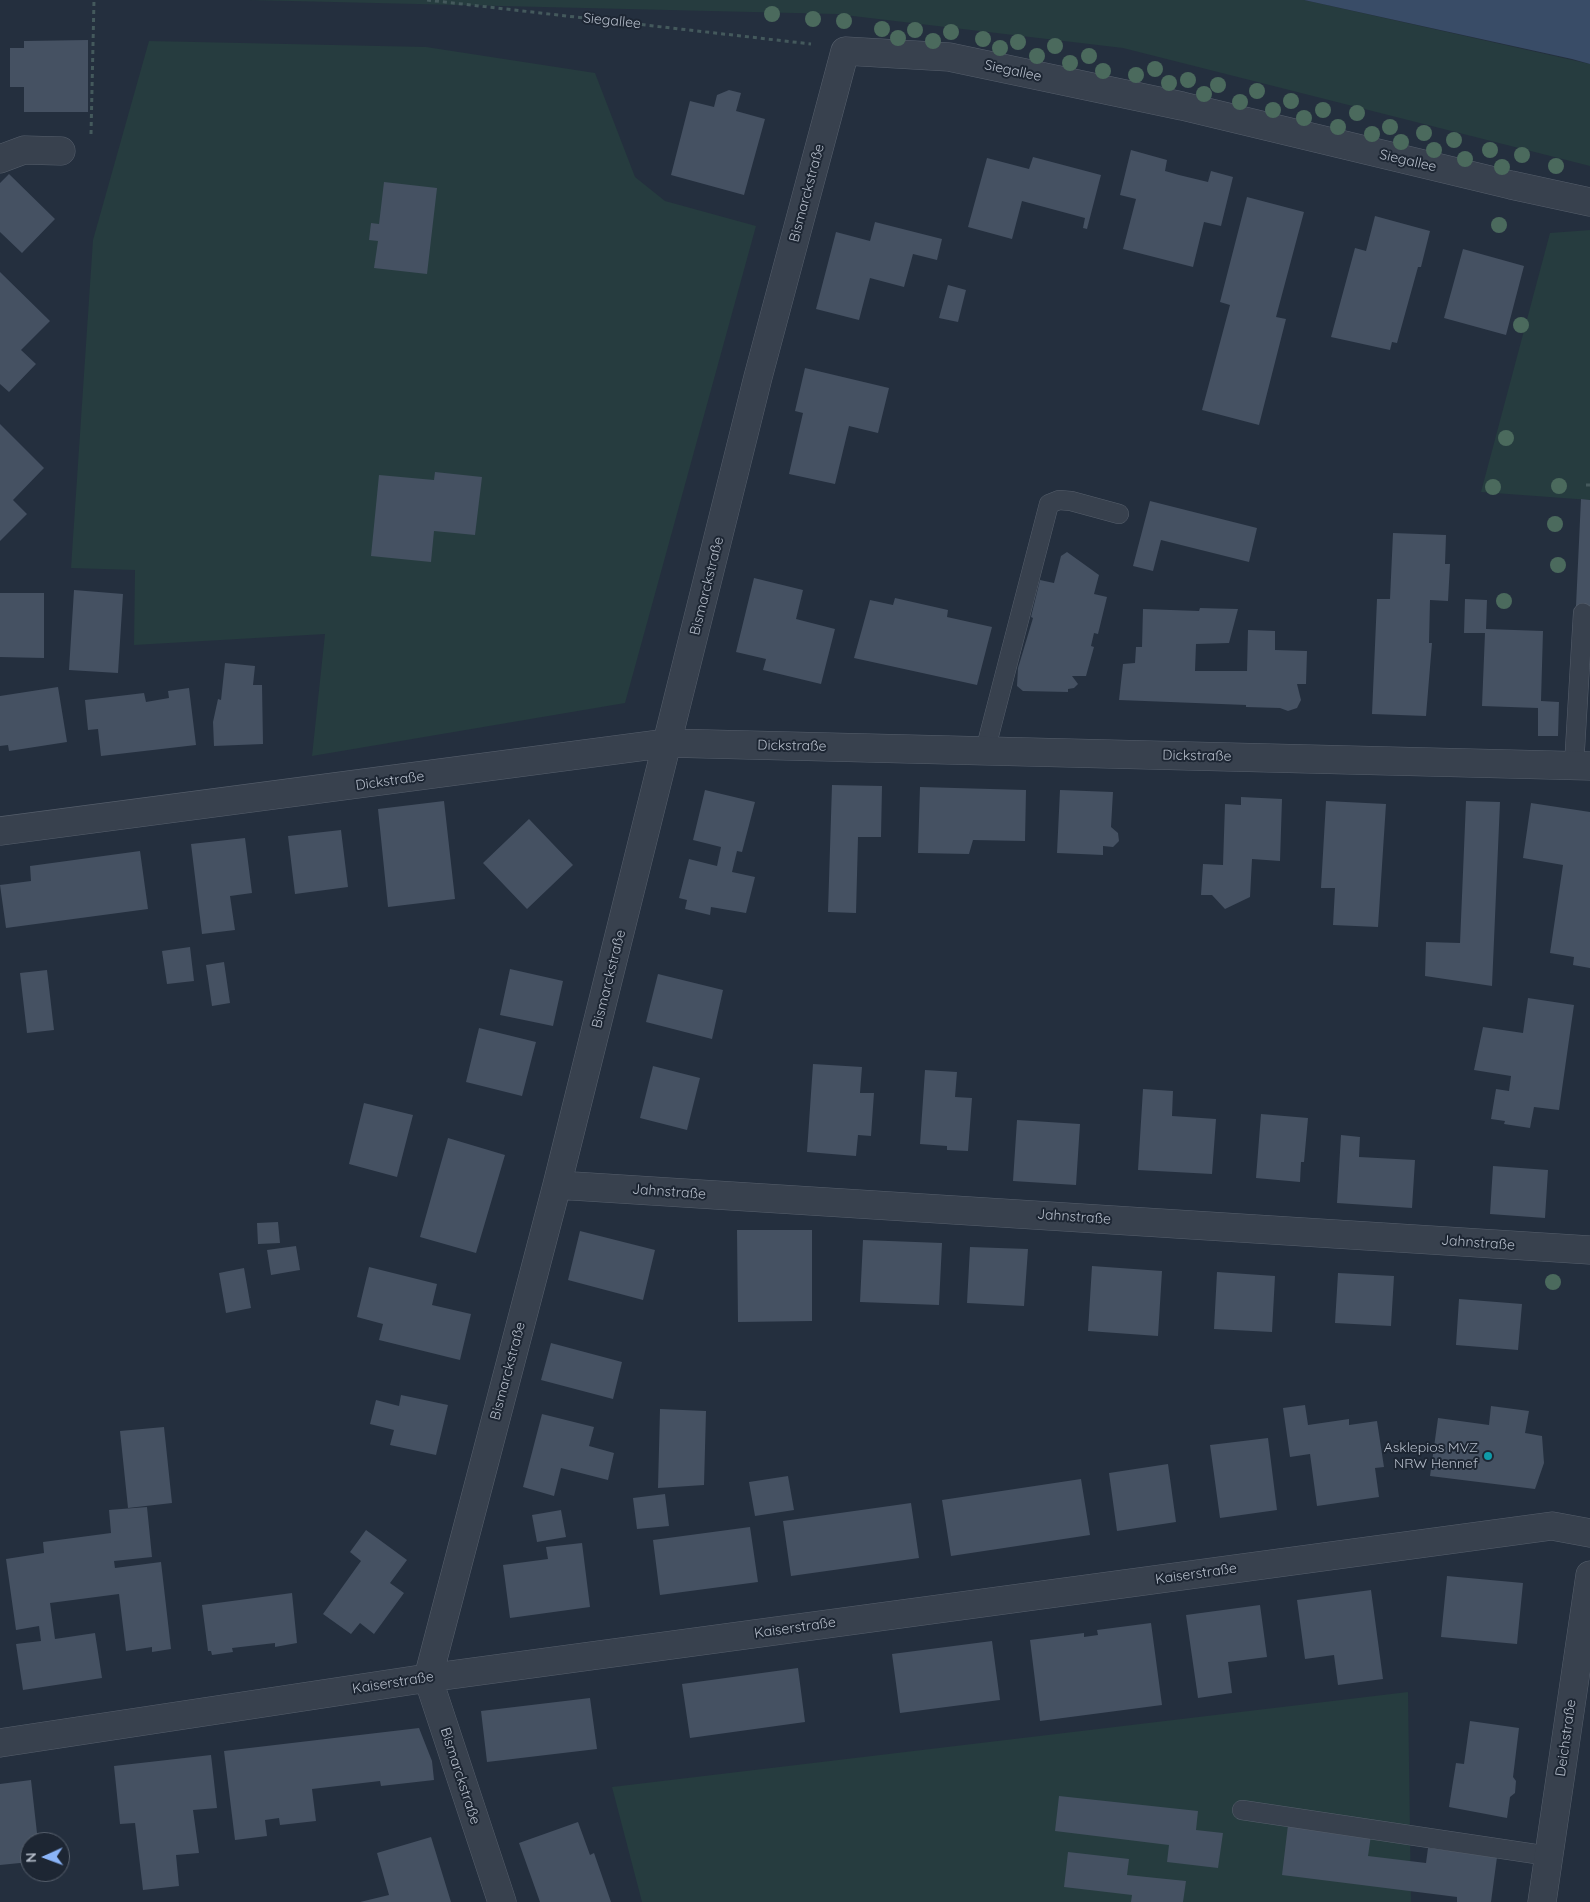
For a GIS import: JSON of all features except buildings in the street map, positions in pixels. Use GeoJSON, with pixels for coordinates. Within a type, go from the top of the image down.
{"type":"FeatureCollection","features":[{"type":"Feature","properties":{"kind":"street","name":"Siegallee"},"geometry":{"type":"LineString","coordinates":[[845,50],[948,57],[1182,106],[1511,185],[1590,202]]}},
{"type":"Feature","properties":{"kind":"street","name":"Bismarckstraße"},"geometry":{"type":"LineString","coordinates":[[502,1902],[428,1678],[557,1185],[758,377],[845,50]]}},
{"type":"Feature","properties":{"kind":"street"},"geometry":{"type":"LineString","coordinates":[[0,159],[24,150],[61,151]]}},
{"type":"Feature","properties":{"kind":"street","name":"Dickstraße"},"geometry":{"type":"LineString","coordinates":[[0,831],[668,743],[1582,766]]}},
{"type":"Feature","properties":{"kind":"street","name":"Jahnstraße"},"geometry":{"type":"LineString","coordinates":[[557,1185],[1590,1250]]}},
{"type":"Feature","properties":{"kind":"street","name":"Kaiserstraße"},"geometry":{"type":"LineString","coordinates":[[0,1743],[428,1678],[1552,1526],[1590,1533]]}},
{"type":"Feature","properties":{"kind":"street","name":"Deichstraße"},"geometry":{"type":"LineString","coordinates":[[1542,1902],[1590,1575]]}},
{"type":"Feature","properties":{"kind":"lane"},"geometry":{"type":"LineString","coordinates":[[985,751],[1049,504],[1059,500],[1071,500],[1119,514]]}},
{"type":"Feature","properties":{"kind":"lane"},"geometry":{"type":"LineString","coordinates":[[1582,766],[1583,613]]}},
{"type":"Feature","properties":{"kind":"lane"},"geometry":{"type":"LineString","coordinates":[[1242,1810],[1549,1856]]}},
{"type":"Feature","properties":{"kind":"path"},"geometry":{"type":"LineString","coordinates":[[61,151],[90,152],[94,0]]}},
{"type":"Feature","properties":{"kind":"path","name":"Siegallee"},"geometry":{"type":"LineString","coordinates":[[427,0],[792,40],[845,50]]}},
{"type":"Feature","properties":{"kind":"green space"},"geometry":{"type":"Polygon","coordinates":[[[249,0],[1304,0],[1590,64],[1590,166],[1123,48],[836,14],[249,0]]]}},
{"type":"Feature","properties":{"kind":"green space"},"geometry":{"type":"Polygon","coordinates":[[[149,41],[426,47],[595,73],[635,177],[665,201],[756,226],[625,703],[312,756],[325,634],[134,645],[135,570],[71,568],[93,240],[149,41]]]}},
{"type":"Feature","properties":{"kind":"green space"},"geometry":{"type":"Polygon","coordinates":[[[1590,230],[1590,500],[1481,492],[1550,233],[1590,230]]]}},
{"type":"Feature","properties":{"kind":"green space"},"geometry":{"type":"Polygon","coordinates":[[[1408,1692],[1411,1902],[642,1902],[612,1787],[1408,1692]]]}},
{"type":"Feature","properties":{"kind":"water"},"geometry":{"type":"Polygon","coordinates":[[[1304,0],[1590,0],[1590,64],[1572,59],[1304,0]]]}},
{"type":"Feature","properties":{"kind":"place","name":"Asklepios MVZ NRW Hennef"},"geometry":{"type":"Point","coordinates":[1488,1456]}}]}
